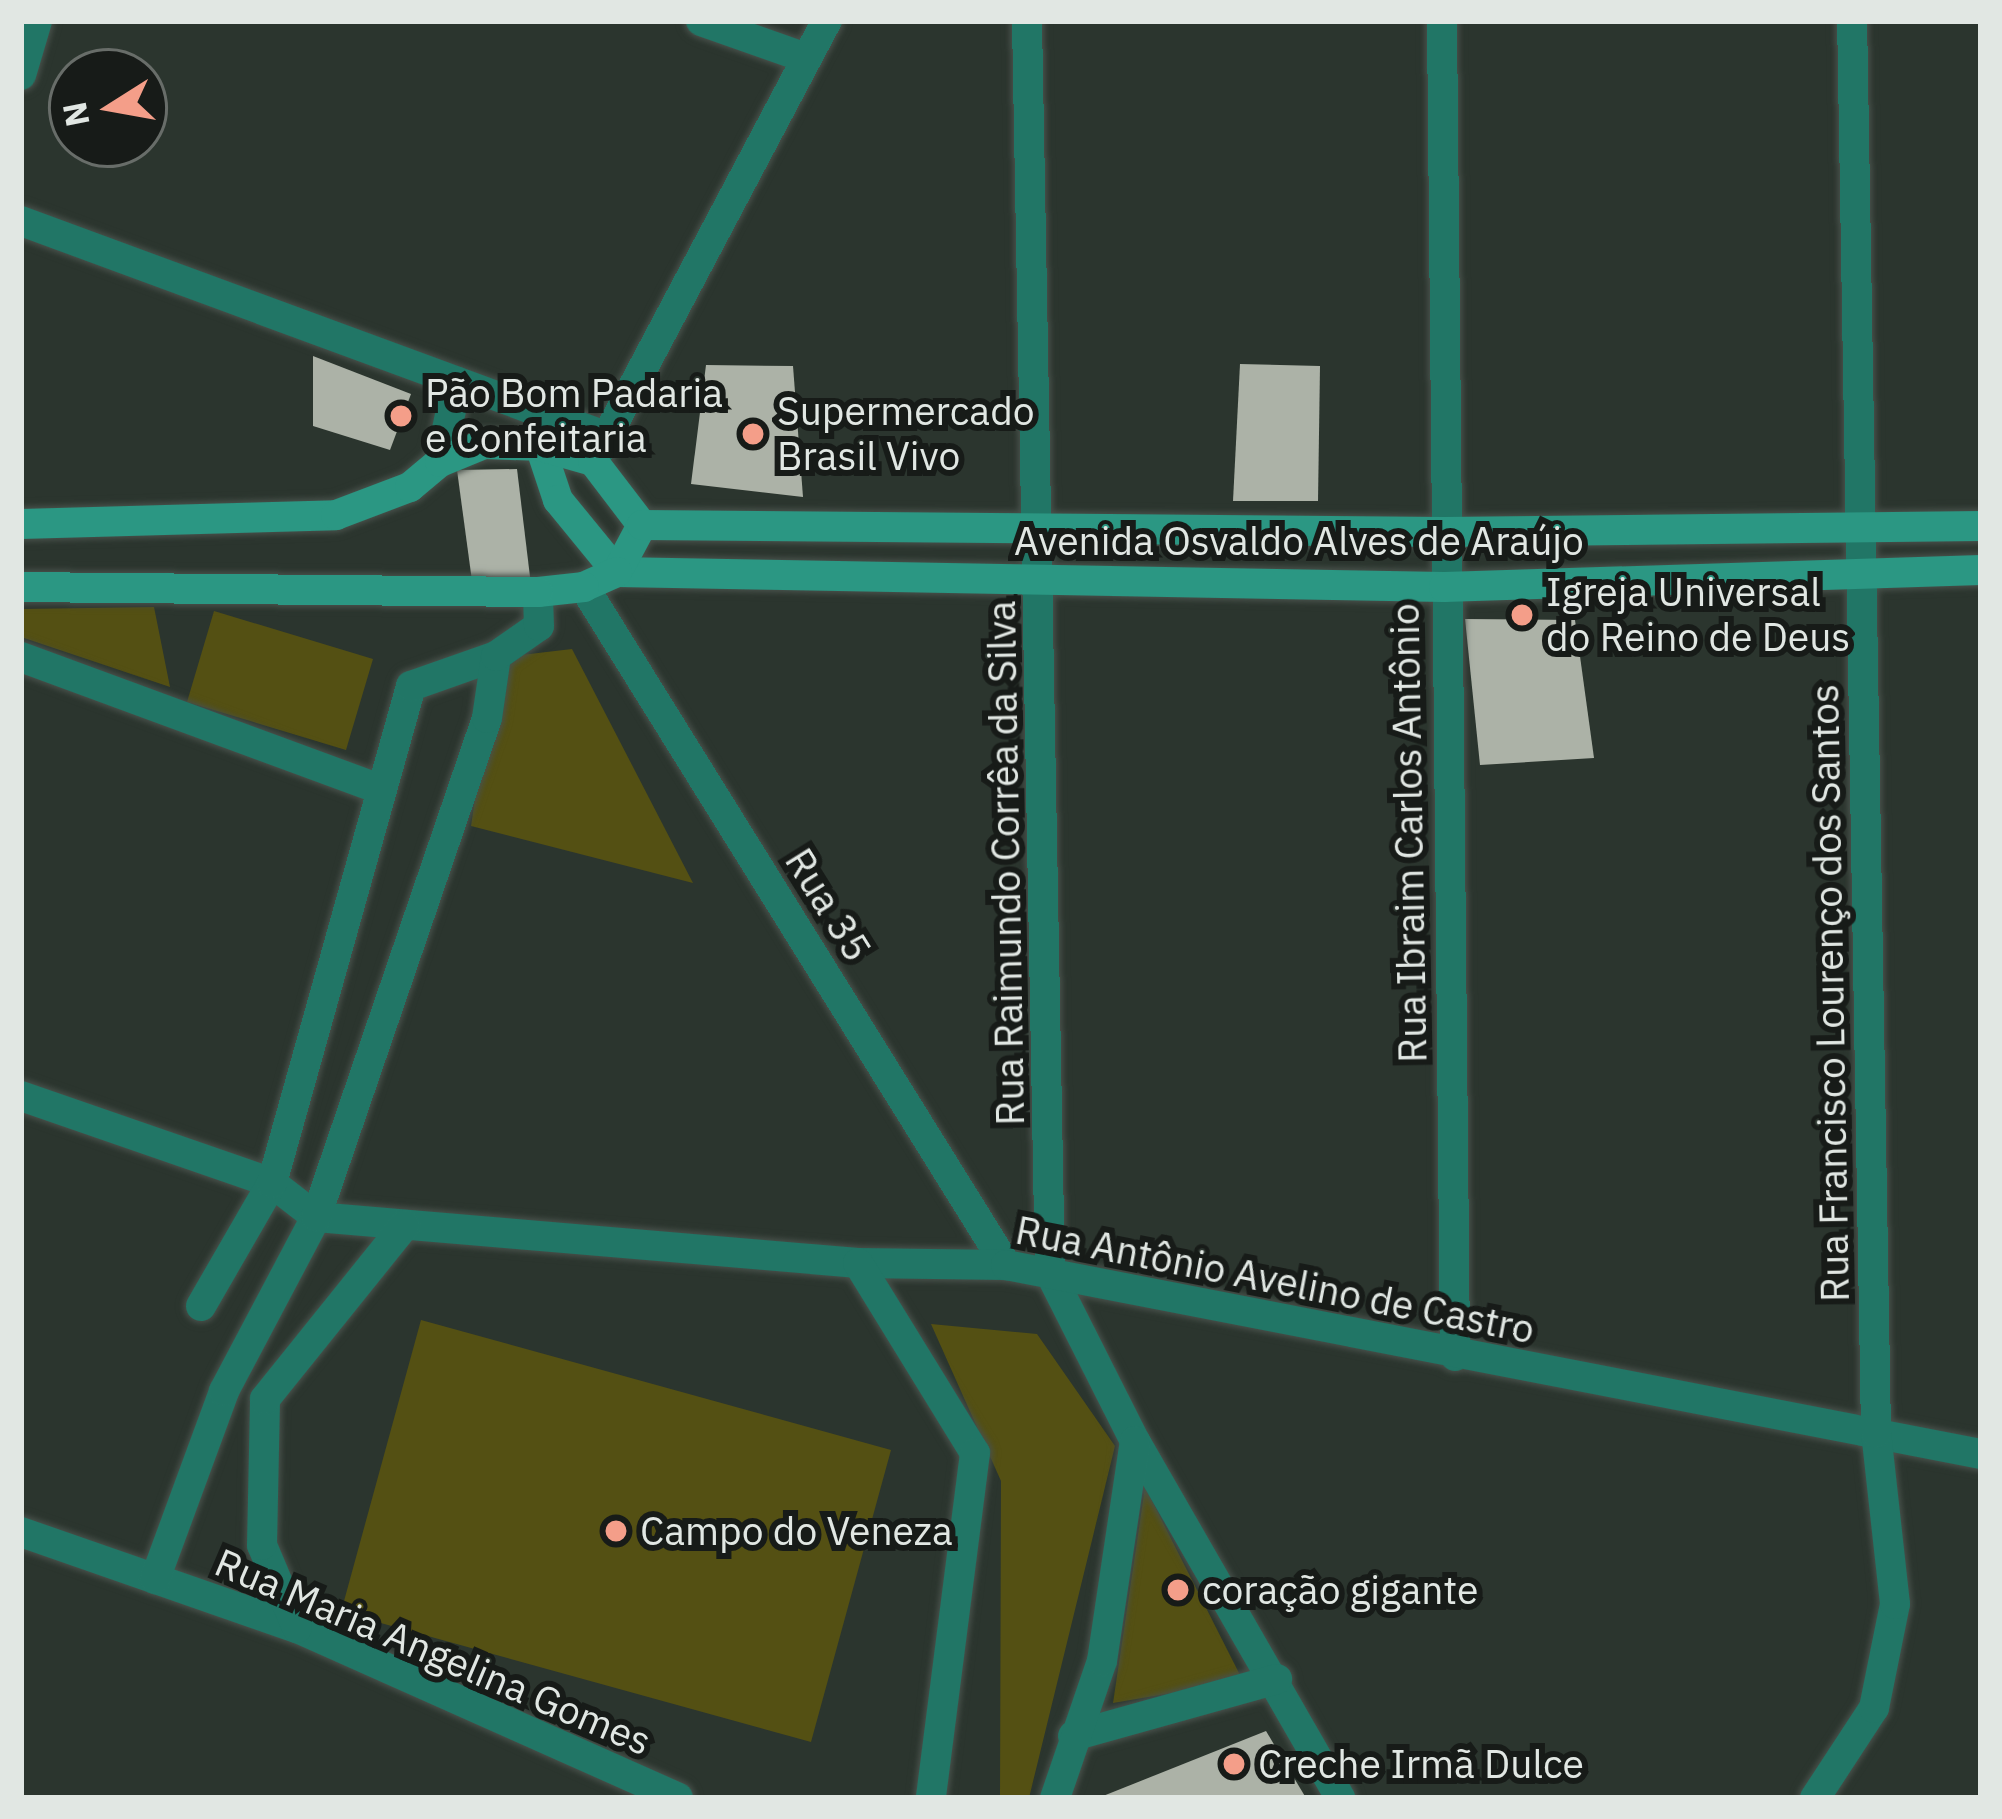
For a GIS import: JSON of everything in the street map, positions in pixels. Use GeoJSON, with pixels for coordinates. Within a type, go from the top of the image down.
{"type":"FeatureCollection","features":[{"type":"Feature","properties":{"kind":"street"},"geometry":{"type":"LineString","coordinates":[[21,75],[37,21]]}},
{"type":"Feature","properties":{"kind":"street"},"geometry":{"type":"LineString","coordinates":[[701,21],[806,58]]}},
{"type":"Feature","properties":{"kind":"street"},"geometry":{"type":"LineString","coordinates":[[599,449],[827,21]]}},
{"type":"Feature","properties":{"kind":"street","name":"Rua Raimundo Corrêa da Silva"},"geometry":{"type":"LineString","coordinates":[[1027,21],[1041,580],[1050,1273]]}},
{"type":"Feature","properties":{"kind":"street","name":"Rua Ibraim Carlos Antônio"},"geometry":{"type":"LineString","coordinates":[[1442,21],[1454,1356]]}},
{"type":"Feature","properties":{"kind":"street","name":"Rua Francisco Lourenço dos Santos"},"geometry":{"type":"LineString","coordinates":[[1815,1798],[1874,1708],[1895,1604],[1876,1433],[1852,21]]}},
{"type":"Feature","properties":{"kind":"street"},"geometry":{"type":"LineString","coordinates":[[21,221],[457,382],[599,449],[642,525],[617,572],[584,587],[538,592],[21,587]]}},
{"type":"Feature","properties":{"kind":"street"},"geometry":{"type":"LineString","coordinates":[[440,462],[457,382]]}},
{"type":"Feature","properties":{"kind":"street"},"geometry":{"type":"LineString","coordinates":[[21,524],[336,514],[410,487],[440,462],[484,445],[599,449]]}},
{"type":"Feature","properties":{"kind":"street"},"geometry":{"type":"LineString","coordinates":[[539,446],[558,500],[617,572]]}},
{"type":"Feature","properties":{"kind":"street","name":"Avenida Osvaldo Alves de Araújo"},"geometry":{"type":"LineString","coordinates":[[642,525],[1444,532],[1981,526]]}},
{"type":"Feature","properties":{"kind":"street","name":"Avenida Osvaldo Alves de Araújo"},"geometry":{"type":"LineString","coordinates":[[617,572],[1444,587],[1862,570],[1981,570]]}},
{"type":"Feature","properties":{"kind":"street","name":"Rua 35"},"geometry":{"type":"LineString","coordinates":[[584,587],[1006,1264]]}},
{"type":"Feature","properties":{"kind":"street"},"geometry":{"type":"LineString","coordinates":[[201,1306],[272,1183],[411,686],[496,656],[539,626],[538,592]]}},
{"type":"Feature","properties":{"kind":"street"},"geometry":{"type":"LineString","coordinates":[[155,1579],[224,1390],[316,1216],[487,718],[496,656]]}},
{"type":"Feature","properties":{"kind":"street"},"geometry":{"type":"LineString","coordinates":[[21,657],[380,789]]}},
{"type":"Feature","properties":{"kind":"street"},"geometry":{"type":"LineString","coordinates":[[21,1096],[272,1183],[316,1216]]}},
{"type":"Feature","properties":{"kind":"street","name":"Rua Antônio Avelino de Castro"},"geometry":{"type":"LineString","coordinates":[[316,1216],[858,1263],[1006,1264],[1454,1356],[1981,1454]]}},
{"type":"Feature","properties":{"kind":"street"},"geometry":{"type":"LineString","coordinates":[[296,1628],[262,1546],[265,1400],[405,1225]]}},
{"type":"Feature","properties":{"kind":"street"},"geometry":{"type":"LineString","coordinates":[[858,1263],[975,1453],[931,1798]]}},
{"type":"Feature","properties":{"kind":"street"},"geometry":{"type":"LineString","coordinates":[[1050,1273],[1135,1441],[1276,1678],[1340,1798]]}},
{"type":"Feature","properties":{"kind":"street"},"geometry":{"type":"LineString","coordinates":[[1055,1798],[1102,1660],[1135,1441]]}},
{"type":"Feature","properties":{"kind":"street","name":"Rua Maria Angelina Gomes"},"geometry":{"type":"LineString","coordinates":[[21,1532],[296,1628],[678,1798]]}},
{"type":"Feature","properties":{"kind":"street"},"geometry":{"type":"LineString","coordinates":[[1073,1736],[1276,1678]]}},
{"type":"Feature","properties":{"kind":"shaded area"},"geometry":{"type":"Polygon","coordinates":[[[154,607],[170,687],[21,637],[21,609],[154,607]]]}},
{"type":"Feature","properties":{"kind":"shaded area"},"geometry":{"type":"Polygon","coordinates":[[[214,611],[373,659],[346,750],[187,702],[214,611]]]}},
{"type":"Feature","properties":{"kind":"shaded area"},"geometry":{"type":"Polygon","coordinates":[[[572,649],[693,883],[471,826],[493,677],[521,655],[572,649]]]}},
{"type":"Feature","properties":{"kind":"shaded area","name":"Campo do Veneza"},"geometry":{"type":"Polygon","coordinates":[[[421,1320],[891,1450],[811,1742],[341,1612],[421,1320]]]}},
{"type":"Feature","properties":{"kind":"shaded area"},"geometry":{"type":"Polygon","coordinates":[[[931,1324],[1037,1334],[1115,1446],[1029,1798],[1000,1798],[1001,1481],[931,1324]]]}},
{"type":"Feature","properties":{"kind":"shaded area"},"geometry":{"type":"Polygon","coordinates":[[[1145,1487],[1243,1681],[1113,1703],[1145,1487]]]}},
{"type":"Feature","properties":{"kind":"building"},"geometry":{"type":"Polygon","coordinates":[[[313,356],[411,394],[390,450],[313,426],[313,356]]]}},
{"type":"Feature","properties":{"kind":"building"},"geometry":{"type":"Polygon","coordinates":[[[1240,364],[1320,366],[1318,501],[1233,501],[1240,364]]]}},
{"type":"Feature","properties":{"kind":"building"},"geometry":{"type":"Polygon","coordinates":[[[706,365],[793,366],[803,497],[691,484],[706,365]]]}},
{"type":"Feature","properties":{"kind":"building"},"geometry":{"type":"Polygon","coordinates":[[[517,469],[531,585],[472,581],[457,470],[517,469]]]}},
{"type":"Feature","properties":{"kind":"building"},"geometry":{"type":"Polygon","coordinates":[[[1465,619],[1575,620],[1594,758],[1480,765],[1465,619]]]}},
{"type":"Feature","properties":{"kind":"building","name":"Creche Irmã Dulce"},"geometry":{"type":"Polygon","coordinates":[[[1266,1731],[1306,1798],[1098,1798],[1266,1731]]]}},
{"type":"Feature","properties":{"kind":"place","name":"Pão Bom Padaria e Confeitaria"},"geometry":{"type":"Point","coordinates":[401,416]}},
{"type":"Feature","properties":{"kind":"place","name":"Supermercado Brasil Vivo"},"geometry":{"type":"Point","coordinates":[753,434]}},
{"type":"Feature","properties":{"kind":"place","name":"Igreja Universal do Reino de Deus"},"geometry":{"type":"Point","coordinates":[1522,615]}},
{"type":"Feature","properties":{"kind":"place","name":"Campo do Veneza"},"geometry":{"type":"Point","coordinates":[616,1531]}},
{"type":"Feature","properties":{"kind":"place","name":"coração gigante"},"geometry":{"type":"Point","coordinates":[1178,1590]}},
{"type":"Feature","properties":{"kind":"place","name":"Creche Irmã Dulce"},"geometry":{"type":"Point","coordinates":[1234,1764]}}]}
